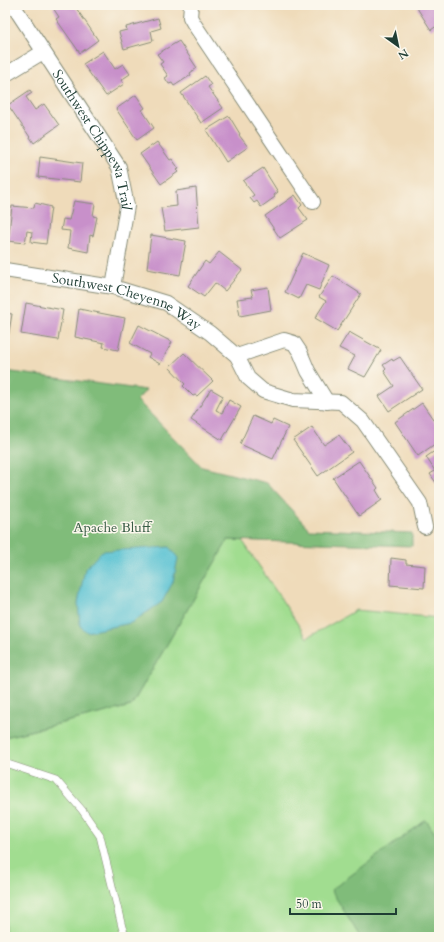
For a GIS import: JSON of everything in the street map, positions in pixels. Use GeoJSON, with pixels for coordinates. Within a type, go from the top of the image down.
{"type":"FeatureCollection","features":[{"type":"Feature","properties":{"kind":"street","name":"Southwest Chippewa Trail"},"geometry":{"type":"LineString","coordinates":[[13,5],[119,167],[127,206],[113,287]]}},
{"type":"Feature","properties":{"kind":"street"},"geometry":{"type":"LineString","coordinates":[[191,5],[190,17],[194,24],[313,202]]}},
{"type":"Feature","properties":{"kind":"street"},"geometry":{"type":"LineString","coordinates":[[5,75],[43,52]]}},
{"type":"Feature","properties":{"kind":"street","name":"Southwest Cheyenne Way"},"geometry":{"type":"LineString","coordinates":[[5,270],[113,287],[166,303],[210,333],[237,356],[248,378],[263,391],[293,400],[341,402],[363,421],[420,503],[425,527]]}},
{"type":"Feature","properties":{"kind":"street"},"geometry":{"type":"LineString","coordinates":[[237,356],[284,340],[294,344],[300,352],[308,371],[327,402]]}},
{"type":"Feature","properties":{"kind":"lane"},"geometry":{"type":"LineString","coordinates":[[5,763],[56,780],[82,810],[100,836],[122,927],[126,937]]}},
{"type":"Feature","properties":{"kind":"green space","name":"Apache Bluff"},"geometry":{"type":"Polygon","coordinates":[[[5,371],[146,390],[137,400],[202,467],[267,483],[309,529],[412,533],[412,546],[228,540],[131,706],[5,737],[5,371]]]}},
{"type":"Feature","properties":{"kind":"green space"},"geometry":{"type":"Polygon","coordinates":[[[228,540],[242,540],[307,638],[356,610],[439,618],[439,937],[5,937],[5,737],[131,706],[228,540]]]}},
{"type":"Feature","properties":{"kind":"green space"},"geometry":{"type":"Polygon","coordinates":[[[426,820],[439,839],[439,937],[360,937],[331,890],[426,820]]]}},
{"type":"Feature","properties":{"kind":"water"},"geometry":{"type":"Polygon","coordinates":[[[169,547],[178,558],[173,582],[162,602],[131,623],[87,632],[80,626],[78,603],[85,569],[102,551],[169,547]]]}},
{"type":"Feature","properties":{"kind":"building"},"geometry":{"type":"Polygon","coordinates":[[[57,5],[74,5],[98,40],[80,53],[56,19],[59,17],[53,8],[57,5]]]}},
{"type":"Feature","properties":{"kind":"building"},"geometry":{"type":"Polygon","coordinates":[[[421,5],[439,5],[439,27],[438,25],[431,30],[417,8],[421,5]]]}},
{"type":"Feature","properties":{"kind":"building"},"geometry":{"type":"Polygon","coordinates":[[[158,18],[161,28],[151,31],[153,41],[124,49],[119,32],[127,30],[126,27],[158,18]]]}},
{"type":"Feature","properties":{"kind":"building"},"geometry":{"type":"Polygon","coordinates":[[[179,41],[197,68],[190,73],[191,75],[174,86],[172,83],[169,84],[165,78],[168,76],[160,64],[163,62],[157,54],[179,41]]]}},
{"type":"Feature","properties":{"kind":"building"},"geometry":{"type":"Polygon","coordinates":[[[103,51],[115,69],[123,64],[130,74],[121,80],[124,84],[106,96],[83,64],[103,51]]]}},
{"type":"Feature","properties":{"kind":"building"},"geometry":{"type":"Polygon","coordinates":[[[205,76],[211,85],[208,87],[223,108],[201,123],[181,93],[205,76]]]}},
{"type":"Feature","properties":{"kind":"building"},"geometry":{"type":"Polygon","coordinates":[[[30,90],[32,93],[26,97],[35,110],[44,104],[59,125],[34,143],[8,105],[30,90]]]}},
{"type":"Feature","properties":{"kind":"building"},"geometry":{"type":"Polygon","coordinates":[[[136,95],[145,108],[142,110],[154,128],[137,140],[116,109],[136,95]]]}},
{"type":"Feature","properties":{"kind":"building"},"geometry":{"type":"Polygon","coordinates":[[[229,116],[240,134],[239,135],[248,147],[226,162],[206,130],[229,116]]]}},
{"type":"Feature","properties":{"kind":"building"},"geometry":{"type":"Polygon","coordinates":[[[157,142],[170,160],[172,159],[179,169],[176,170],[178,172],[161,184],[140,154],[157,142]]]}},
{"type":"Feature","properties":{"kind":"building"},"geometry":{"type":"Polygon","coordinates":[[[40,157],[82,163],[80,182],[38,177],[40,157]]]}},
{"type":"Feature","properties":{"kind":"building"},"geometry":{"type":"Polygon","coordinates":[[[263,168],[278,192],[274,195],[275,197],[261,207],[257,201],[254,203],[250,198],[254,195],[243,181],[263,168]]]}},
{"type":"Feature","properties":{"kind":"building"},"geometry":{"type":"Polygon","coordinates":[[[196,188],[199,227],[165,231],[161,208],[177,206],[176,191],[196,188]]]}},
{"type":"Feature","properties":{"kind":"building"},"geometry":{"type":"Polygon","coordinates":[[[295,195],[302,205],[299,208],[308,220],[280,238],[265,216],[295,195]]]}},
{"type":"Feature","properties":{"kind":"building"},"geometry":{"type":"Polygon","coordinates":[[[5,197],[9,198],[6,216],[5,216],[5,197]]]}},
{"type":"Feature","properties":{"kind":"building"},"geometry":{"type":"Polygon","coordinates":[[[74,201],[95,204],[93,216],[97,217],[93,236],[90,235],[88,252],[68,248],[70,231],[61,230],[63,219],[69,220],[74,201]]]}},
{"type":"Feature","properties":{"kind":"building"},"geometry":{"type":"Polygon","coordinates":[[[35,203],[51,207],[46,244],[31,242],[32,232],[27,231],[25,243],[8,241],[12,206],[34,208],[35,203]]]}},
{"type":"Feature","properties":{"kind":"building"},"geometry":{"type":"Polygon","coordinates":[[[151,235],[186,241],[180,275],[147,269],[151,235]]]}},
{"type":"Feature","properties":{"kind":"building"},"geometry":{"type":"Polygon","coordinates":[[[219,252],[242,270],[225,291],[215,283],[204,297],[188,286],[205,261],[209,264],[219,252]]]}},
{"type":"Feature","properties":{"kind":"building"},"geometry":{"type":"Polygon","coordinates":[[[303,253],[329,265],[319,290],[306,285],[299,299],[285,292],[303,253]]]}},
{"type":"Feature","properties":{"kind":"building"},"geometry":{"type":"Polygon","coordinates":[[[333,276],[361,294],[337,331],[315,318],[326,301],[319,297],[333,276]]]}},
{"type":"Feature","properties":{"kind":"building"},"geometry":{"type":"Polygon","coordinates":[[[268,287],[271,310],[240,316],[237,299],[253,297],[251,290],[268,287]]]}},
{"type":"Feature","properties":{"kind":"building"},"geometry":{"type":"Polygon","coordinates":[[[26,303],[63,310],[58,340],[21,334],[26,303]]]}},
{"type":"Feature","properties":{"kind":"building"},"geometry":{"type":"Polygon","coordinates":[[[79,309],[125,318],[118,350],[103,347],[104,343],[75,337],[79,309]]]}},
{"type":"Feature","properties":{"kind":"building"},"geometry":{"type":"Polygon","coordinates":[[[5,313],[12,314],[8,338],[5,337],[5,313]]]}},
{"type":"Feature","properties":{"kind":"building"},"geometry":{"type":"Polygon","coordinates":[[[139,325],[172,342],[160,364],[148,357],[150,354],[130,343],[139,325]]]}},
{"type":"Feature","properties":{"kind":"building"},"geometry":{"type":"Polygon","coordinates":[[[349,332],[381,350],[365,377],[348,369],[355,356],[339,348],[349,332]]]}},
{"type":"Feature","properties":{"kind":"building"},"geometry":{"type":"Polygon","coordinates":[[[184,353],[213,381],[197,396],[193,396],[183,386],[185,384],[169,367],[184,353]]]}},
{"type":"Feature","properties":{"kind":"building"},"geometry":{"type":"Polygon","coordinates":[[[400,357],[422,389],[389,411],[379,396],[394,386],[384,371],[386,369],[383,365],[392,359],[393,361],[400,357]]]}},
{"type":"Feature","properties":{"kind":"building"},"geometry":{"type":"Polygon","coordinates":[[[211,389],[223,396],[216,410],[222,413],[229,400],[241,407],[222,440],[191,420],[211,389]]]}},
{"type":"Feature","properties":{"kind":"building"},"geometry":{"type":"Polygon","coordinates":[[[422,403],[439,428],[439,441],[418,456],[395,422],[422,403]]]}},
{"type":"Feature","properties":{"kind":"building"},"geometry":{"type":"Polygon","coordinates":[[[253,416],[271,424],[273,420],[288,427],[273,459],[240,444],[253,416]]]}},
{"type":"Feature","properties":{"kind":"building"},"geometry":{"type":"Polygon","coordinates":[[[312,427],[324,445],[339,435],[352,452],[318,476],[293,440],[312,427]]]}},
{"type":"Feature","properties":{"kind":"building"},"geometry":{"type":"Polygon","coordinates":[[[439,448],[439,487],[430,474],[435,471],[426,457],[439,448]]]}},
{"type":"Feature","properties":{"kind":"building"},"geometry":{"type":"Polygon","coordinates":[[[359,461],[378,488],[376,490],[382,500],[359,516],[333,478],[359,461]]]}},
{"type":"Feature","properties":{"kind":"building"},"geometry":{"type":"Polygon","coordinates":[[[391,558],[406,560],[406,564],[425,566],[424,588],[390,585],[391,558]]]}}]}
